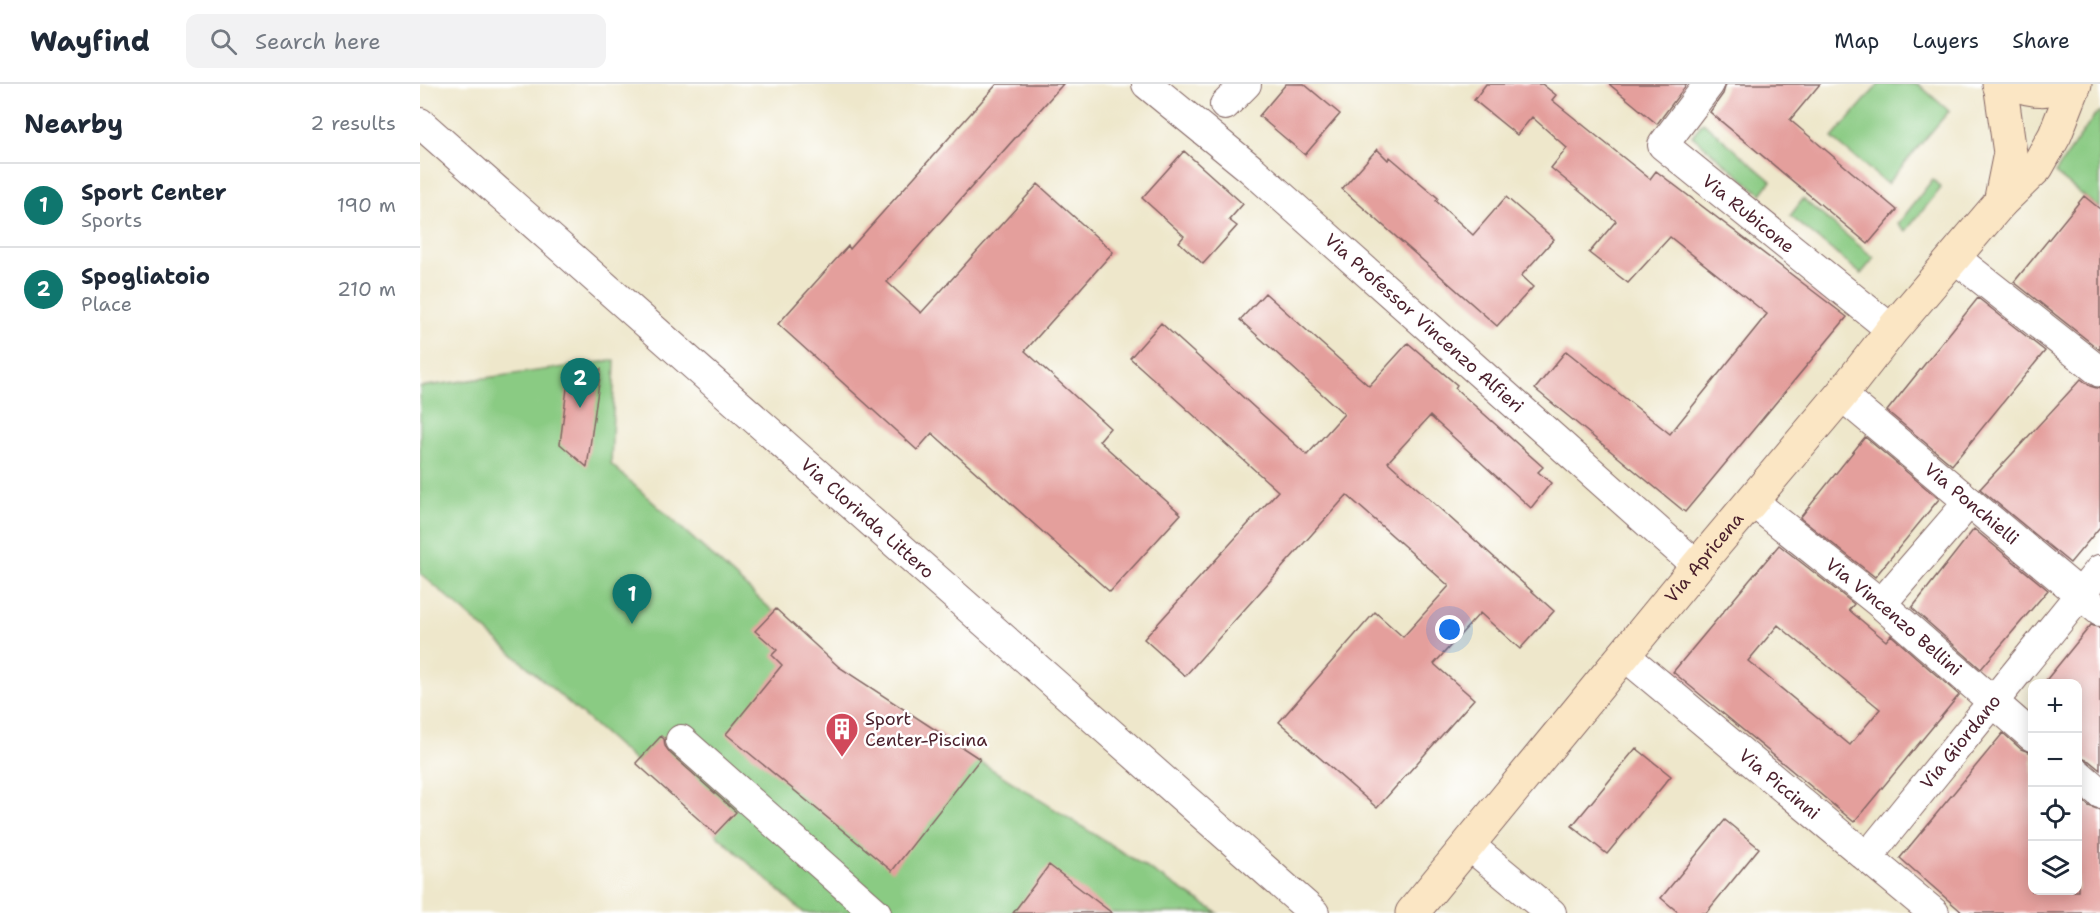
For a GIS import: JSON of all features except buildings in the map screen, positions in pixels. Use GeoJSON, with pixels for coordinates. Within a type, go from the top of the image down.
{"type":"FeatureCollection","features":[{"type":"Feature","properties":{"kind":"main road","name":"Via Apricena"},"geometry":{"type":"LineString","coordinates":[[1999,84],[2010,153],[2000,203]]}},
{"type":"Feature","properties":{"kind":"main road"},"geometry":{"type":"LineString","coordinates":[[2015,84],[2042,90],[2066,84]]}},
{"type":"Feature","properties":{"kind":"main road","name":"Via Apricena"},"geometry":{"type":"LineString","coordinates":[[1412,913],[1697,566],[1841,395],[1892,330],[2000,203],[2037,167],[2055,135],[2075,84]]}},
{"type":"Feature","properties":{"kind":"street","name":"Via Professor Vincenzo Alfieri"},"geometry":{"type":"LineString","coordinates":[[1147,84],[1251,169],[1697,566]]}},
{"type":"Feature","properties":{"kind":"street"},"geometry":{"type":"LineString","coordinates":[[1225,105],[1246,84]]}},
{"type":"Feature","properties":{"kind":"street","name":"Via Rubicone"},"geometry":{"type":"LineString","coordinates":[[1708,84],[1663,145],[1892,330]]}},
{"type":"Feature","properties":{"kind":"street","name":"Via Clorinda Littero"},"geometry":{"type":"LineString","coordinates":[[420,123],[1314,913]]}},
{"type":"Feature","properties":{"kind":"street"},"geometry":{"type":"LineString","coordinates":[[1954,258],[2100,372]]}},
{"type":"Feature","properties":{"kind":"street","name":"Via Ponchielli"},"geometry":{"type":"LineString","coordinates":[[1841,395],[2090,603]]}},
{"type":"Feature","properties":{"kind":"street","name":"Via Vincenzo Bellini"},"geometry":{"type":"LineString","coordinates":[[1752,501],[1881,604],[2028,733]]}},
{"type":"Feature","properties":{"kind":"street"},"geometry":{"type":"LineString","coordinates":[[1881,604],[1969,502]]}},
{"type":"Feature","properties":{"kind":"street","name":"Via Giordano"},"geometry":{"type":"LineString","coordinates":[[1868,856],[1992,703],[2090,603],[2100,570]]}},
{"type":"Feature","properties":{"kind":"street","name":"Via Piccinni"},"geometry":{"type":"LineString","coordinates":[[1624,655],[1934,913]]}},
{"type":"Feature","properties":{"kind":"street"},"geometry":{"type":"LineString","coordinates":[[681,740],[876,913]]}},
{"type":"Feature","properties":{"kind":"street"},"geometry":{"type":"LineString","coordinates":[[2082,777],[2100,793]]}},
{"type":"Feature","properties":{"kind":"street"},"geometry":{"type":"LineString","coordinates":[[1469,845],[1551,913]]}},
{"type":"Feature","properties":{"kind":"green space"},"geometry":{"type":"Polygon","coordinates":[[[1879,84],[1918,84],[1949,111],[1887,184],[1832,138],[1879,84]]]}},
{"type":"Feature","properties":{"kind":"green space"},"geometry":{"type":"Polygon","coordinates":[[[2100,112],[2100,209],[2055,173],[2095,115],[2100,112]]]}},
{"type":"Feature","properties":{"kind":"green space"},"geometry":{"type":"Polygon","coordinates":[[[1703,122],[1771,181],[1761,194],[1692,136],[1703,122]]]}},
{"type":"Feature","properties":{"kind":"green space"},"geometry":{"type":"Polygon","coordinates":[[[1933,179],[1941,188],[1906,231],[1898,224],[1933,179]]]}},
{"type":"Feature","properties":{"kind":"green space"},"geometry":{"type":"Polygon","coordinates":[[[1803,199],[1874,258],[1861,274],[1790,216],[1803,199]]]}},
{"type":"Feature","properties":{"kind":"green space"},"geometry":{"type":"Polygon","coordinates":[[[615,360],[611,464],[842,674],[1218,913],[804,913],[420,573],[420,387],[615,360]]]}},
{"type":"Feature","properties":{"kind":"place","name":"Spogliatoio"},"geometry":{"type":"Point","coordinates":[580,408]}},
{"type":"Feature","properties":{"kind":"place","name":"Sport Center"},"geometry":{"type":"Point","coordinates":[632,624]}},
{"type":"Feature","properties":{"kind":"place","name":"Sport Center-Piscina"},"geometry":{"type":"Point","coordinates":[842,758]}}]}
